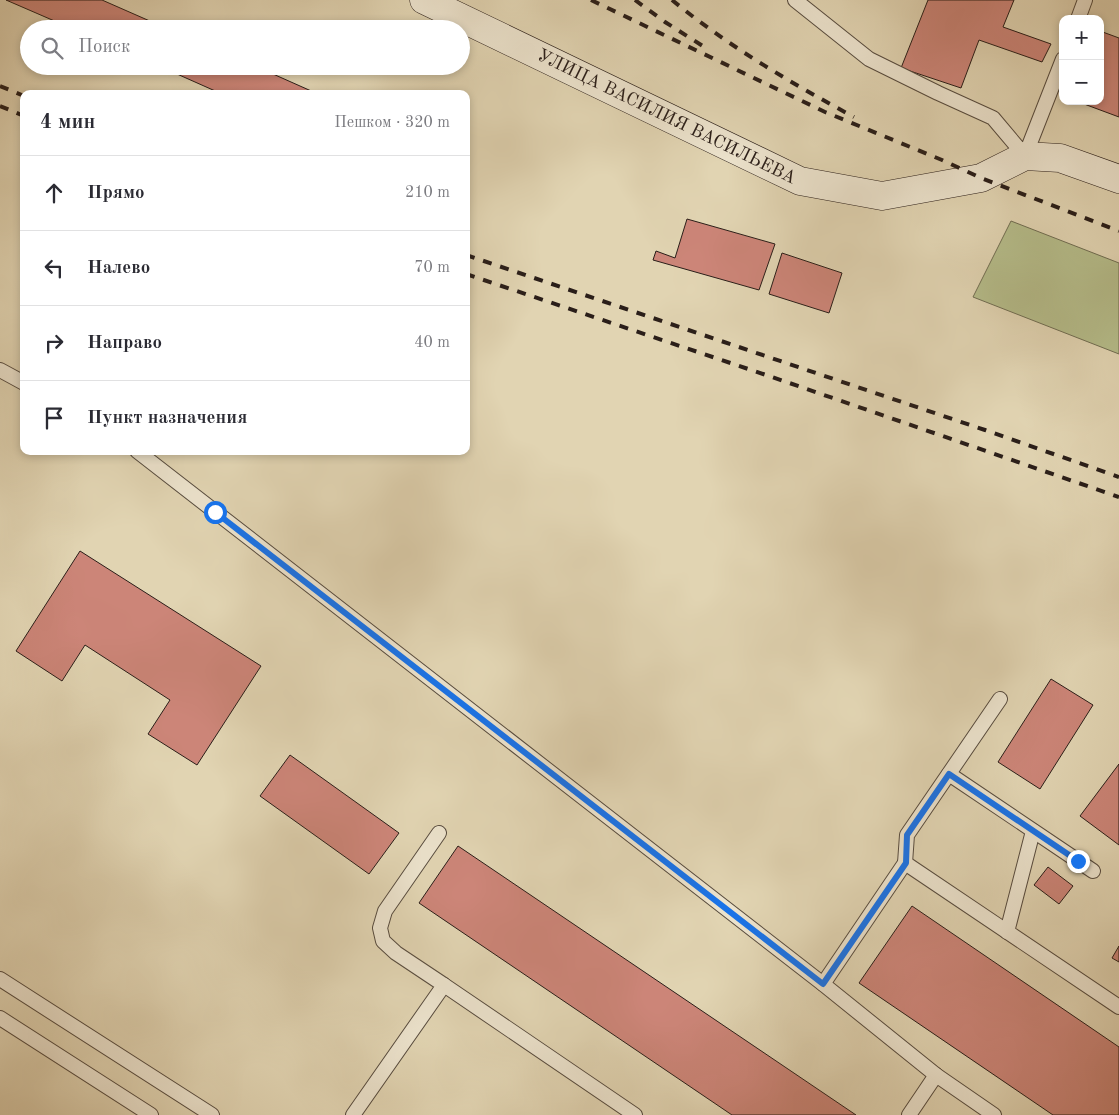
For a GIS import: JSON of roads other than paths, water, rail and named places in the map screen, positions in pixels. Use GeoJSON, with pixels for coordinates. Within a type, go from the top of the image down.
{"type":"FeatureCollection","features":[{"type":"Feature","properties":{"kind":"main road","name":"УЛИЦА ВАСИЛИЯ ВАСИЛЬЕВА"},"geometry":{"type":"LineString","coordinates":[[424,0],[466,20]]}},
{"type":"Feature","properties":{"kind":"main road","name":"УЛИЦА ВАСИЛИЯ ВАСИЛЬЕВА"},"geometry":{"type":"LineString","coordinates":[[470,22],[800,181],[882,196],[980,178],[1025,156],[1060,158],[1119,179]]}},
{"type":"Feature","properties":{"kind":"lane"},"geometry":{"type":"LineString","coordinates":[[795,0],[869,59],[993,118],[1025,156],[1062,60]]}},
{"type":"Feature","properties":{"kind":"lane"},"geometry":{"type":"LineString","coordinates":[[1079,15],[1085,0]]}},
{"type":"Feature","properties":{"kind":"lane"},"geometry":{"type":"LineString","coordinates":[[0,370],[20,381]]}},
{"type":"Feature","properties":{"kind":"lane"},"geometry":{"type":"LineString","coordinates":[[142,455],[823,984],[936,1075],[994,1115]]}},
{"type":"Feature","properties":{"kind":"lane"},"geometry":{"type":"LineString","coordinates":[[823,984],[906,863],[907,835],[1000,699]]}},
{"type":"Feature","properties":{"kind":"lane"},"geometry":{"type":"LineString","coordinates":[[949,774],[1093,871]]}},
{"type":"Feature","properties":{"kind":"lane"},"geometry":{"type":"LineString","coordinates":[[1007,932],[1033,831]]}},
{"type":"Feature","properties":{"kind":"lane"},"geometry":{"type":"LineString","coordinates":[[439,833],[385,911],[380,928],[383,942],[396,953],[635,1115]]}},
{"type":"Feature","properties":{"kind":"lane"},"geometry":{"type":"LineString","coordinates":[[906,863],[1119,1007]]}},
{"type":"Feature","properties":{"kind":"lane"},"geometry":{"type":"LineString","coordinates":[[0,979],[212,1115]]}},
{"type":"Feature","properties":{"kind":"lane"},"geometry":{"type":"LineString","coordinates":[[353,1115],[444,985]]}},
{"type":"Feature","properties":{"kind":"lane"},"geometry":{"type":"LineString","coordinates":[[0,1018],[151,1115]]}},
{"type":"Feature","properties":{"kind":"lane"},"geometry":{"type":"LineString","coordinates":[[909,1115],[936,1075]]}},
{"type":"Feature","properties":{"kind":"railway"},"geometry":{"type":"LineString","coordinates":[[591,0],[825,112],[981,178],[1119,231]]}},
{"type":"Feature","properties":{"kind":"railway"},"geometry":{"type":"LineString","coordinates":[[635,0],[709,50]]}},
{"type":"Feature","properties":{"kind":"railway"},"geometry":{"type":"LineString","coordinates":[[672,0],[715,33],[760,63],[854,117]]}},
{"type":"Feature","properties":{"kind":"railway"},"geometry":{"type":"LineString","coordinates":[[0,86],[20,94]]}},
{"type":"Feature","properties":{"kind":"railway"},"geometry":{"type":"LineString","coordinates":[[0,106],[20,114]]}},
{"type":"Feature","properties":{"kind":"railway"},"geometry":{"type":"LineString","coordinates":[[470,256],[1119,477]]}},
{"type":"Feature","properties":{"kind":"railway"},"geometry":{"type":"LineString","coordinates":[[470,275],[1119,497]]}}]}
